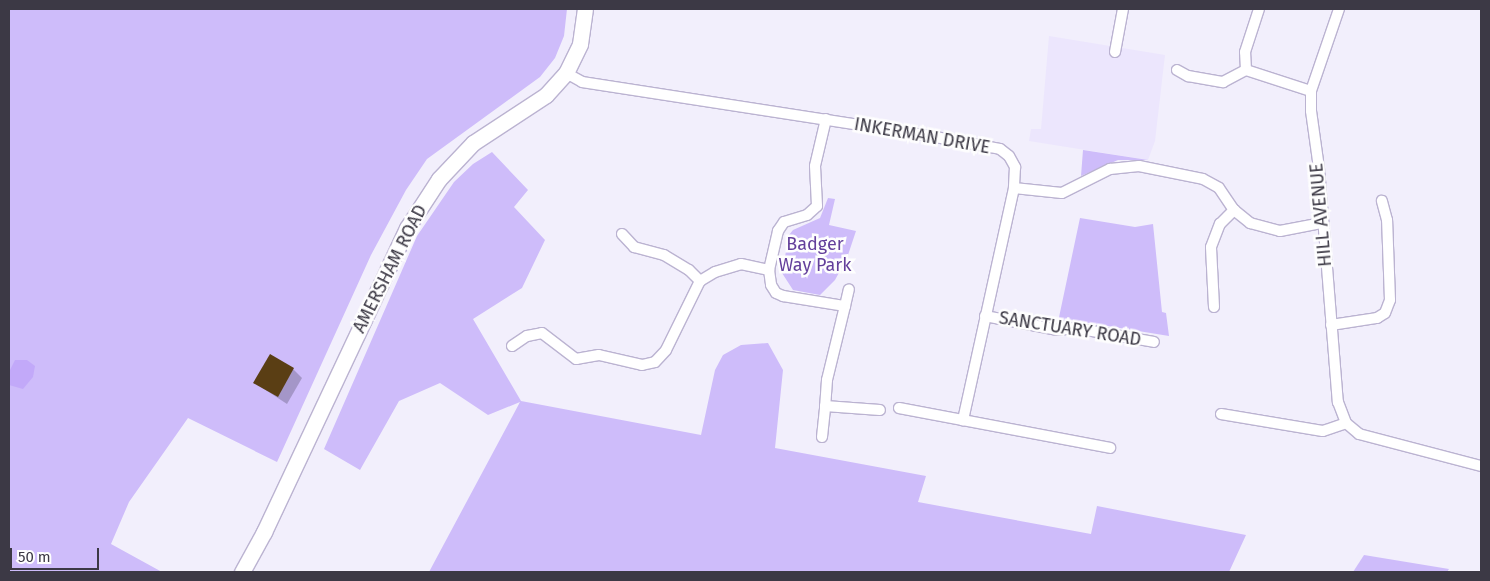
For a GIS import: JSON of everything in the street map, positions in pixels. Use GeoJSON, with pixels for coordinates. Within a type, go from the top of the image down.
{"type":"FeatureCollection","features":[{"type":"Feature","properties":{"kind":"main road","name":"AMERSHAM ROAD"},"geometry":{"type":"LineString","coordinates":[[242,572],[264,532],[407,228],[439,179],[473,143],[546,95],[566,74],[580,44],[585,9]]}},
{"type":"Feature","properties":{"kind":"street"},"geometry":{"type":"LineString","coordinates":[[1115,52],[1123,9]]}},
{"type":"Feature","properties":{"kind":"street"},"geometry":{"type":"LineString","coordinates":[[1246,70],[1245,52],[1259,9]]}},
{"type":"Feature","properties":{"kind":"street","name":"HILL AVENUE"},"geometry":{"type":"LineString","coordinates":[[1339,9],[1311,91],[1338,402],[1346,423]]}},
{"type":"Feature","properties":{"kind":"street"},"geometry":{"type":"LineString","coordinates":[[1177,70],[1188,76],[1223,82],[1246,70],[1311,91]]}},
{"type":"Feature","properties":{"kind":"street","name":"INKERMAN DRIVE"},"geometry":{"type":"LineString","coordinates":[[566,74],[582,82],[826,119],[1000,149],[1009,156],[1015,166],[1014,188],[963,420]]}},
{"type":"Feature","properties":{"kind":"street"},"geometry":{"type":"LineString","coordinates":[[826,119],[815,166],[817,206],[807,215],[784,222],[778,231],[769,270],[771,284],[776,293],[845,306]]}},
{"type":"Feature","properties":{"kind":"street"},"geometry":{"type":"LineString","coordinates":[[1014,188],[1062,194],[1110,168],[1139,166],[1203,179],[1219,188],[1234,210],[1250,223],[1280,231],[1322,223]]}},
{"type":"Feature","properties":{"kind":"street"},"geometry":{"type":"LineString","coordinates":[[1331,325],[1377,318],[1385,313],[1390,300],[1387,220],[1382,200]]}},
{"type":"Feature","properties":{"kind":"street"},"geometry":{"type":"LineString","coordinates":[[1214,307],[1211,247],[1220,224],[1234,210]]}},
{"type":"Feature","properties":{"kind":"street"},"geometry":{"type":"LineString","coordinates":[[622,234],[634,247],[664,255],[690,270],[700,281]]}},
{"type":"Feature","properties":{"kind":"street"},"geometry":{"type":"LineString","coordinates":[[512,346],[527,336],[542,333],[576,359],[599,356],[642,365],[655,362],[666,350],[700,281],[715,272],[741,264],[769,270]]}},
{"type":"Feature","properties":{"kind":"street"},"geometry":{"type":"LineString","coordinates":[[822,437],[826,380],[850,289]]}},
{"type":"Feature","properties":{"kind":"street","name":"SANCTUARY ROAD"},"geometry":{"type":"LineString","coordinates":[[985,316],[1058,330],[1074,328],[1154,342]]}},
{"type":"Feature","properties":{"kind":"street"},"geometry":{"type":"LineString","coordinates":[[824,406],[880,410]]}},
{"type":"Feature","properties":{"kind":"street"},"geometry":{"type":"LineString","coordinates":[[899,408],[1110,448]]}},
{"type":"Feature","properties":{"kind":"street"},"geometry":{"type":"LineString","coordinates":[[1220,414],[1323,431],[1346,423],[1359,434],[1481,466]]}},
{"type":"Feature","properties":{"kind":"shaded area"},"geometry":{"type":"Polygon","coordinates":[[[1049,36],[1165,55],[1155,141],[1148,160],[1029,141],[1031,129],[1041,129],[1049,36]]]}},
{"type":"Feature","properties":{"kind":"shaded area"},"geometry":{"type":"Polygon","coordinates":[[[15,360],[27,360],[35,366],[33,377],[23,389],[9,385],[9,372],[15,360]]]}},
{"type":"Feature","properties":{"kind":"green space"},"geometry":{"type":"Polygon","coordinates":[[[9,9],[567,9],[564,36],[555,58],[540,77],[427,159],[406,190],[371,255],[277,462],[188,418],[129,502],[111,544],[162,572],[9,572],[9,9]]]}},
{"type":"Feature","properties":{"kind":"green space"},"geometry":{"type":"Polygon","coordinates":[[[1083,150],[1148,160],[1118,160],[1081,176],[1083,150]]]}},
{"type":"Feature","properties":{"kind":"green space"},"geometry":{"type":"Polygon","coordinates":[[[492,152],[528,190],[514,207],[545,240],[522,288],[473,319],[521,401],[701,435],[715,370],[723,355],[741,345],[768,343],[783,370],[775,448],[926,476],[918,502],[1091,534],[1097,506],[1246,535],[1229,572],[429,572],[520,402],[488,415],[440,383],[399,401],[360,470],[324,449],[417,236],[454,182],[473,164],[492,152]]]}},
{"type":"Feature","properties":{"kind":"green space","name":"Badger Way Park"},"geometry":{"type":"Polygon","coordinates":[[[828,198],[835,199],[829,225],[856,231],[847,258],[835,280],[820,295],[793,290],[782,273],[789,235],[793,230],[820,218],[828,198]]]}},
{"type":"Feature","properties":{"kind":"green space"},"geometry":{"type":"Polygon","coordinates":[[[1080,218],[1135,227],[1153,224],[1162,312],[1166,313],[1169,336],[1071,320],[1058,322],[1080,218]]]}},
{"type":"Feature","properties":{"kind":"green space"},"geometry":{"type":"Polygon","coordinates":[[[1364,555],[1449,569],[1447,572],[1353,572],[1364,555]]]}},
{"type":"Feature","properties":{"kind":"building"},"geometry":{"type":"Polygon","coordinates":[[[270,354],[294,368],[278,397],[253,383],[270,354]]]}}]}
